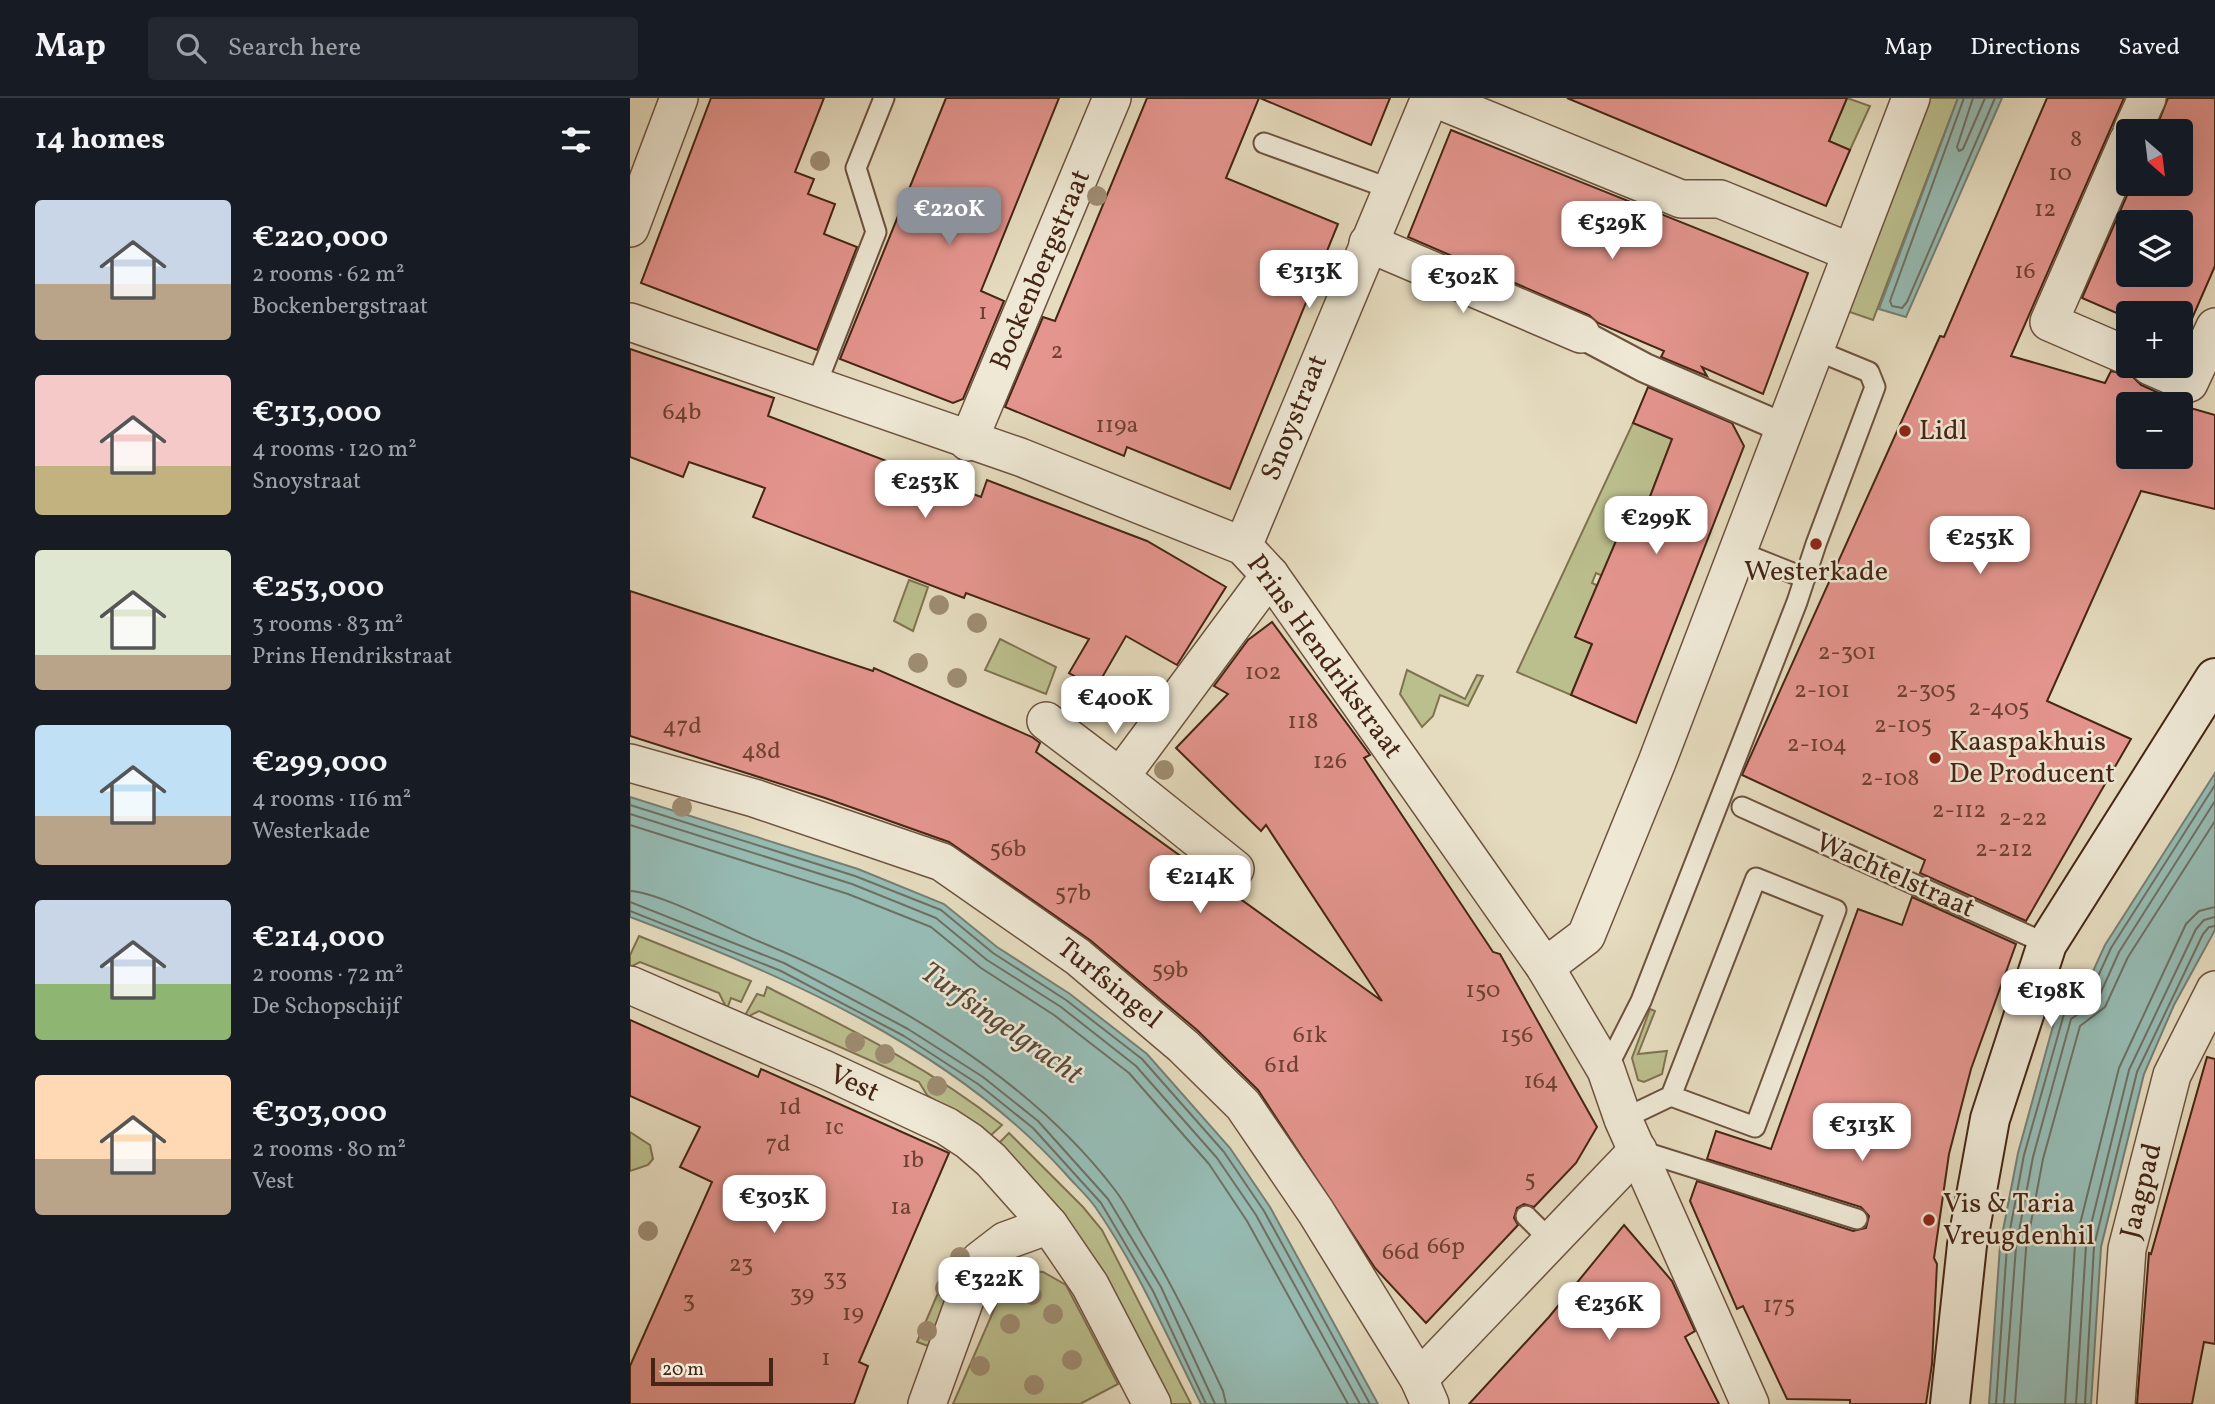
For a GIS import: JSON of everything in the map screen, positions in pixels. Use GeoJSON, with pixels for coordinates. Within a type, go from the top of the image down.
{"type":"FeatureCollection","features":[{"type":"Feature","properties":{"kind":"main road"},"geometry":{"type":"LineString","coordinates":[[1950,1404],[1967,1245],[1990,1119],[2048,944],[2215,678]]}},
{"type":"Feature","properties":{"kind":"street"},"geometry":{"type":"LineString","coordinates":[[630,228],[680,98]]}},
{"type":"Feature","properties":{"kind":"street","name":"Bockenbergstraat"},"geometry":{"type":"LineString","coordinates":[[968,442],[1112,98]]}},
{"type":"Feature","properties":{"kind":"street"},"geometry":{"type":"LineString","coordinates":[[1432,98],[1681,199],[1720,198],[1850,252]]}},
{"type":"Feature","properties":{"kind":"street","name":"Snoystraat"},"geometry":{"type":"LineString","coordinates":[[1243,546],[1368,243],[1432,98]]}},
{"type":"Feature","properties":{"kind":"street"},"geometry":{"type":"LineString","coordinates":[[1545,967],[1586,936],[1911,98]]}},
{"type":"Feature","properties":{"kind":"street"},"geometry":{"type":"LineString","coordinates":[[2137,119],[2147,98]]}},
{"type":"Feature","properties":{"kind":"street"},"geometry":{"type":"LineString","coordinates":[[2116,168],[2049,322],[2116,351]]}},
{"type":"Feature","properties":{"kind":"street"},"geometry":{"type":"LineString","coordinates":[[1368,243],[1581,334],[1645,368],[1784,428]]}},
{"type":"Feature","properties":{"kind":"street","name":"Prins Hendrikstraat"},"geometry":{"type":"LineString","coordinates":[[630,323],[968,442],[1020,457],[1243,546],[1270,575],[1545,967],[1606,1070],[1631,1135],[1750,1404]]}},
{"type":"Feature","properties":{"kind":"street"},"geometry":{"type":"LineString","coordinates":[[2193,374],[2215,327]]}},
{"type":"Feature","properties":{"kind":"street"},"geometry":{"type":"LineString","coordinates":[[2178,378],[2189,383],[2191,378]]}},
{"type":"Feature","properties":{"kind":"street"},"geometry":{"type":"LineString","coordinates":[[1120,778],[1270,575]]}},
{"type":"Feature","properties":{"kind":"street"},"geometry":{"type":"LineString","coordinates":[[1046,721],[1235,869]]}},
{"type":"Feature","properties":{"kind":"street","name":"Turfsingel"},"geometry":{"type":"LineString","coordinates":[[630,763],[754,798],[942,862],[1078,957],[1183,1046],[1243,1105],[1308,1201],[1424,1392]]}},
{"type":"Feature","properties":{"kind":"street","name":"Vest"},"geometry":{"type":"LineString","coordinates":[[630,985],[946,1126],[990,1160],[1049,1225],[1090,1285],[1152,1404]]}},
{"type":"Feature","properties":{"kind":"street","name":"Jaagpad"},"geometry":{"type":"LineString","coordinates":[[2116,1404],[2127,1249],[2172,1075],[2215,990]]}},
{"type":"Feature","properties":{"kind":"street"},"geometry":{"type":"LineString","coordinates":[[1424,1392],[1539,1229],[1631,1135]]}},
{"type":"Feature","properties":{"kind":"street"},"geometry":{"type":"LineString","coordinates":[[927,1404],[979,1261],[1005,1241],[1049,1225]]}},
{"type":"Feature","properties":{"kind":"lane"},"geometry":{"type":"LineString","coordinates":[[815,388],[876,232],[856,167],[884,98]]}},
{"type":"Feature","properties":{"kind":"lane"},"geometry":{"type":"LineString","coordinates":[[1264,143],[1391,189]]}},
{"type":"Feature","properties":{"kind":"lane"},"geometry":{"type":"LineString","coordinates":[[1606,1070],[1641,1001],[1805,578],[1875,387],[1869,372],[1814,349]]}},
{"type":"Feature","properties":{"kind":"lane"},"geometry":{"type":"LineString","coordinates":[[1737,551],[1805,578]]}},
{"type":"Feature","properties":{"kind":"lane","name":"Wachtelstraat"},"geometry":{"type":"LineString","coordinates":[[1742,807],[2048,944]]}},
{"type":"Feature","properties":{"kind":"lane"},"geometry":{"type":"LineString","coordinates":[[1671,1096],[1755,1126],[1836,910],[1756,878],[1671,1096],[1631,1135],[1857,1219]]}},
{"type":"Feature","properties":{"kind":"green space"},"geometry":{"type":"Polygon","coordinates":[[[1725,98],[1805,98],[1841,113],[1847,98],[1870,106],[1850,150],[1725,98]]]}},
{"type":"Feature","properties":{"kind":"green space"},"geometry":{"type":"Polygon","coordinates":[[[1922,98],[1958,98],[1873,320],[1841,309],[1922,98]]]}},
{"type":"Feature","properties":{"kind":"green space"},"geometry":{"type":"Polygon","coordinates":[[[1633,423],[1672,439],[1638,528],[1624,522],[1613,549],[1639,591],[1596,573],[1592,583],[1613,593],[1576,637],[1592,644],[1571,695],[1517,672],[1633,423]]]}},
{"type":"Feature","properties":{"kind":"green space"},"geometry":{"type":"Polygon","coordinates":[[[909,580],[928,587],[913,631],[894,621],[909,580]]]}},
{"type":"Feature","properties":{"kind":"green space"},"geometry":{"type":"Polygon","coordinates":[[[1000,639],[1056,667],[1046,694],[985,670],[1000,639]]]}},
{"type":"Feature","properties":{"kind":"green space"},"geometry":{"type":"Polygon","coordinates":[[[1407,670],[1465,699],[1477,675],[1483,676],[1468,706],[1440,695],[1433,716],[1422,727],[1400,694],[1407,670]]]}},
{"type":"Feature","properties":{"kind":"green space"},"geometry":{"type":"Polygon","coordinates":[[[639,936],[751,981],[741,1002],[731,998],[727,1009],[719,993],[640,962],[630,967],[630,955],[639,936]]]}},
{"type":"Feature","properties":{"kind":"green space"},"geometry":{"type":"Polygon","coordinates":[[[767,987],[917,1067],[1002,1125],[988,1138],[927,1095],[919,1082],[759,1011],[743,1019],[757,994],[764,996],[767,987]]]}},
{"type":"Feature","properties":{"kind":"green space"},"geometry":{"type":"Polygon","coordinates":[[[1650,1009],[1655,1011],[1638,1054],[1667,1051],[1662,1074],[1644,1082],[1638,1080],[1632,1058],[1650,1009]]]}},
{"type":"Feature","properties":{"kind":"green space"},"geometry":{"type":"Polygon","coordinates":[[[630,1132],[650,1145],[653,1159],[648,1165],[630,1171],[630,1132]]]}},
{"type":"Feature","properties":{"kind":"green space"},"geometry":{"type":"Polygon","coordinates":[[[1009,1133],[1083,1207],[1102,1230],[1191,1404],[1167,1404],[1087,1248],[1066,1219],[996,1146],[1009,1133]]]}},
{"type":"Feature","properties":{"kind":"green space"},"geometry":{"type":"Polygon","coordinates":[[[1030,1271],[1043,1272],[1066,1285],[1118,1384],[1080,1404],[953,1404],[1006,1282],[1030,1271]]]}},
{"type":"Feature","properties":{"kind":"green space"},"geometry":{"type":"Polygon","coordinates":[[[947,1272],[958,1276],[928,1346],[917,1342],[947,1272]]]}},
{"type":"Feature","properties":{"kind":"water"},"geometry":{"type":"Polygon","coordinates":[[[1958,98],[2002,98],[1906,317],[1879,309],[1958,98]]]}},
{"type":"Feature","properties":{"kind":"water"},"geometry":{"type":"Polygon","coordinates":[[[2215,773],[2215,930],[2174,1005],[2144,1074],[2101,1247],[2091,1404],[1989,1404],[2000,1246],[2018,1153],[2058,1008],[2083,993],[2105,945],[2215,773]]]}},
{"type":"Feature","properties":{"kind":"water","name":"Turfsingelgracht"},"geometry":{"type":"Polygon","coordinates":[[[630,797],[858,869],[944,904],[997,947],[1070,994],[1147,1054],[1230,1148],[1270,1207],[1378,1404],[1201,1404],[1139,1279],[1096,1208],[1019,1128],[970,1088],[918,1052],[863,1020],[806,990],[630,917],[630,797]]]}},
{"type":"Feature","properties":{"kind":"building"},"geometry":{"type":"Polygon","coordinates":[[[711,98],[824,98],[795,172],[814,179],[808,194],[835,204],[824,234],[857,247],[817,350],[641,283],[711,98]]]}},
{"type":"Feature","properties":{"kind":"building"},"geometry":{"type":"Polygon","coordinates":[[[946,98],[1059,98],[981,291],[1004,301],[963,399],[953,403],[840,359],[946,98]]]}},
{"type":"Feature","properties":{"kind":"building"},"geometry":{"type":"Polygon","coordinates":[[[1147,98],[1259,98],[1226,178],[1338,224],[1230,489],[1127,447],[1124,456],[1005,407],[1043,317],[1055,321],[1147,98]]]}},
{"type":"Feature","properties":{"kind":"building"},"geometry":{"type":"Polygon","coordinates":[[[1260,98],[1390,98],[1371,145],[1260,98]]]}},
{"type":"Feature","properties":{"kind":"building"},"geometry":{"type":"Polygon","coordinates":[[[1567,98],[1847,98],[1829,141],[1850,150],[1826,206],[1567,98]]]}},
{"type":"Feature","properties":{"kind":"building"},"geometry":{"type":"Polygon","coordinates":[[[2047,98],[2124,98],[2011,356],[2105,383],[2111,371],[2116,372],[2116,378],[2134,378],[2141,385],[2157,392],[2116,392],[2116,469],[2193,469],[2193,409],[2215,415],[2215,509],[2141,491],[2047,701],[2131,739],[2026,921],[1920,873],[1925,860],[1742,775],[1940,336],[1944,337],[2047,98]]]}},
{"type":"Feature","properties":{"kind":"building"},"geometry":{"type":"Polygon","coordinates":[[[2168,98],[2215,98],[2215,266],[2193,316],[2193,301],[2116,301],[2116,313],[2082,298],[2116,220],[2116,287],[2193,287],[2193,210],[2121,210],[2127,196],[2193,196],[2193,119],[2160,119],[2168,98]]]}},
{"type":"Feature","properties":{"kind":"building"},"geometry":{"type":"Polygon","coordinates":[[[1451,130],[1808,273],[1763,394],[1702,367],[1707,376],[1661,357],[1664,351],[1598,323],[1589,315],[1408,237],[1451,130]]]}},
{"type":"Feature","properties":{"kind":"building"},"geometry":{"type":"Polygon","coordinates":[[[630,349],[774,398],[768,416],[981,497],[987,480],[1147,541],[1226,587],[1177,665],[1126,636],[1096,688],[1069,673],[1089,639],[966,593],[964,598],[753,517],[765,488],[689,462],[683,477],[630,457],[630,349]]]}},
{"type":"Feature","properties":{"kind":"building"},"geometry":{"type":"Polygon","coordinates":[[[1648,387],[1732,423],[1744,446],[1636,723],[1571,695],[1592,644],[1575,637],[1624,522],[1638,528],[1672,439],[1633,423],[1648,387]]]}},
{"type":"Feature","properties":{"kind":"building"},"geometry":{"type":"Polygon","coordinates":[[[630,591],[873,671],[874,668],[1032,737],[1040,743],[1036,752],[1382,1001],[1266,825],[1261,831],[1176,748],[1228,694],[1214,686],[1248,640],[1272,622],[1370,755],[1364,758],[1493,952],[1500,954],[1597,1127],[1576,1163],[1534,1207],[1524,1204],[1517,1208],[1514,1218],[1518,1225],[1426,1323],[1375,1268],[1258,1090],[1197,1030],[1090,940],[949,842],[825,798],[630,736],[630,591]]]}},
{"type":"Feature","properties":{"kind":"building"},"geometry":{"type":"Polygon","coordinates":[[[1912,897],[2016,944],[1971,1069],[1949,1154],[1934,1258],[1937,1264],[1932,1364],[1926,1404],[1850,1404],[1850,1400],[1787,1399],[1743,1306],[1737,1309],[1690,1201],[1697,1181],[1853,1231],[1866,1228],[1869,1216],[1861,1207],[1707,1159],[1716,1131],[1771,1149],[1858,909],[1902,925],[1912,897]]]}},
{"type":"Feature","properties":{"kind":"building"},"geometry":{"type":"Polygon","coordinates":[[[630,1020],[758,1077],[761,1069],[949,1153],[859,1362],[868,1366],[854,1404],[630,1404],[630,1366],[712,1182],[680,1167],[700,1127],[630,1096],[630,1020]]]}},
{"type":"Feature","properties":{"kind":"building"},"geometry":{"type":"Polygon","coordinates":[[[2207,1057],[2215,1059],[2215,1344],[2204,1342],[2192,1404],[2137,1404],[2149,1253],[2151,1254],[2207,1057]]]}},
{"type":"Feature","properties":{"kind":"building"},"geometry":{"type":"Polygon","coordinates":[[[1624,1225],[1672,1281],[1695,1331],[1685,1337],[1719,1404],[1469,1404],[1549,1317],[1624,1225]]]}},
{"type":"Feature","properties":{"kind":"place","name":"Lidl"},"geometry":{"type":"Point","coordinates":[1905,431]}},
{"type":"Feature","properties":{"kind":"place","name":"Westerkade"},"geometry":{"type":"Point","coordinates":[1816,544]}},
{"type":"Feature","properties":{"kind":"place","name":"Kaaspakhuis De Producent"},"geometry":{"type":"Point","coordinates":[1935,758]}},
{"type":"Feature","properties":{"kind":"place","name":"Vis & Taria Vreugdenhil"},"geometry":{"type":"Point","coordinates":[1929,1220]}}]}
